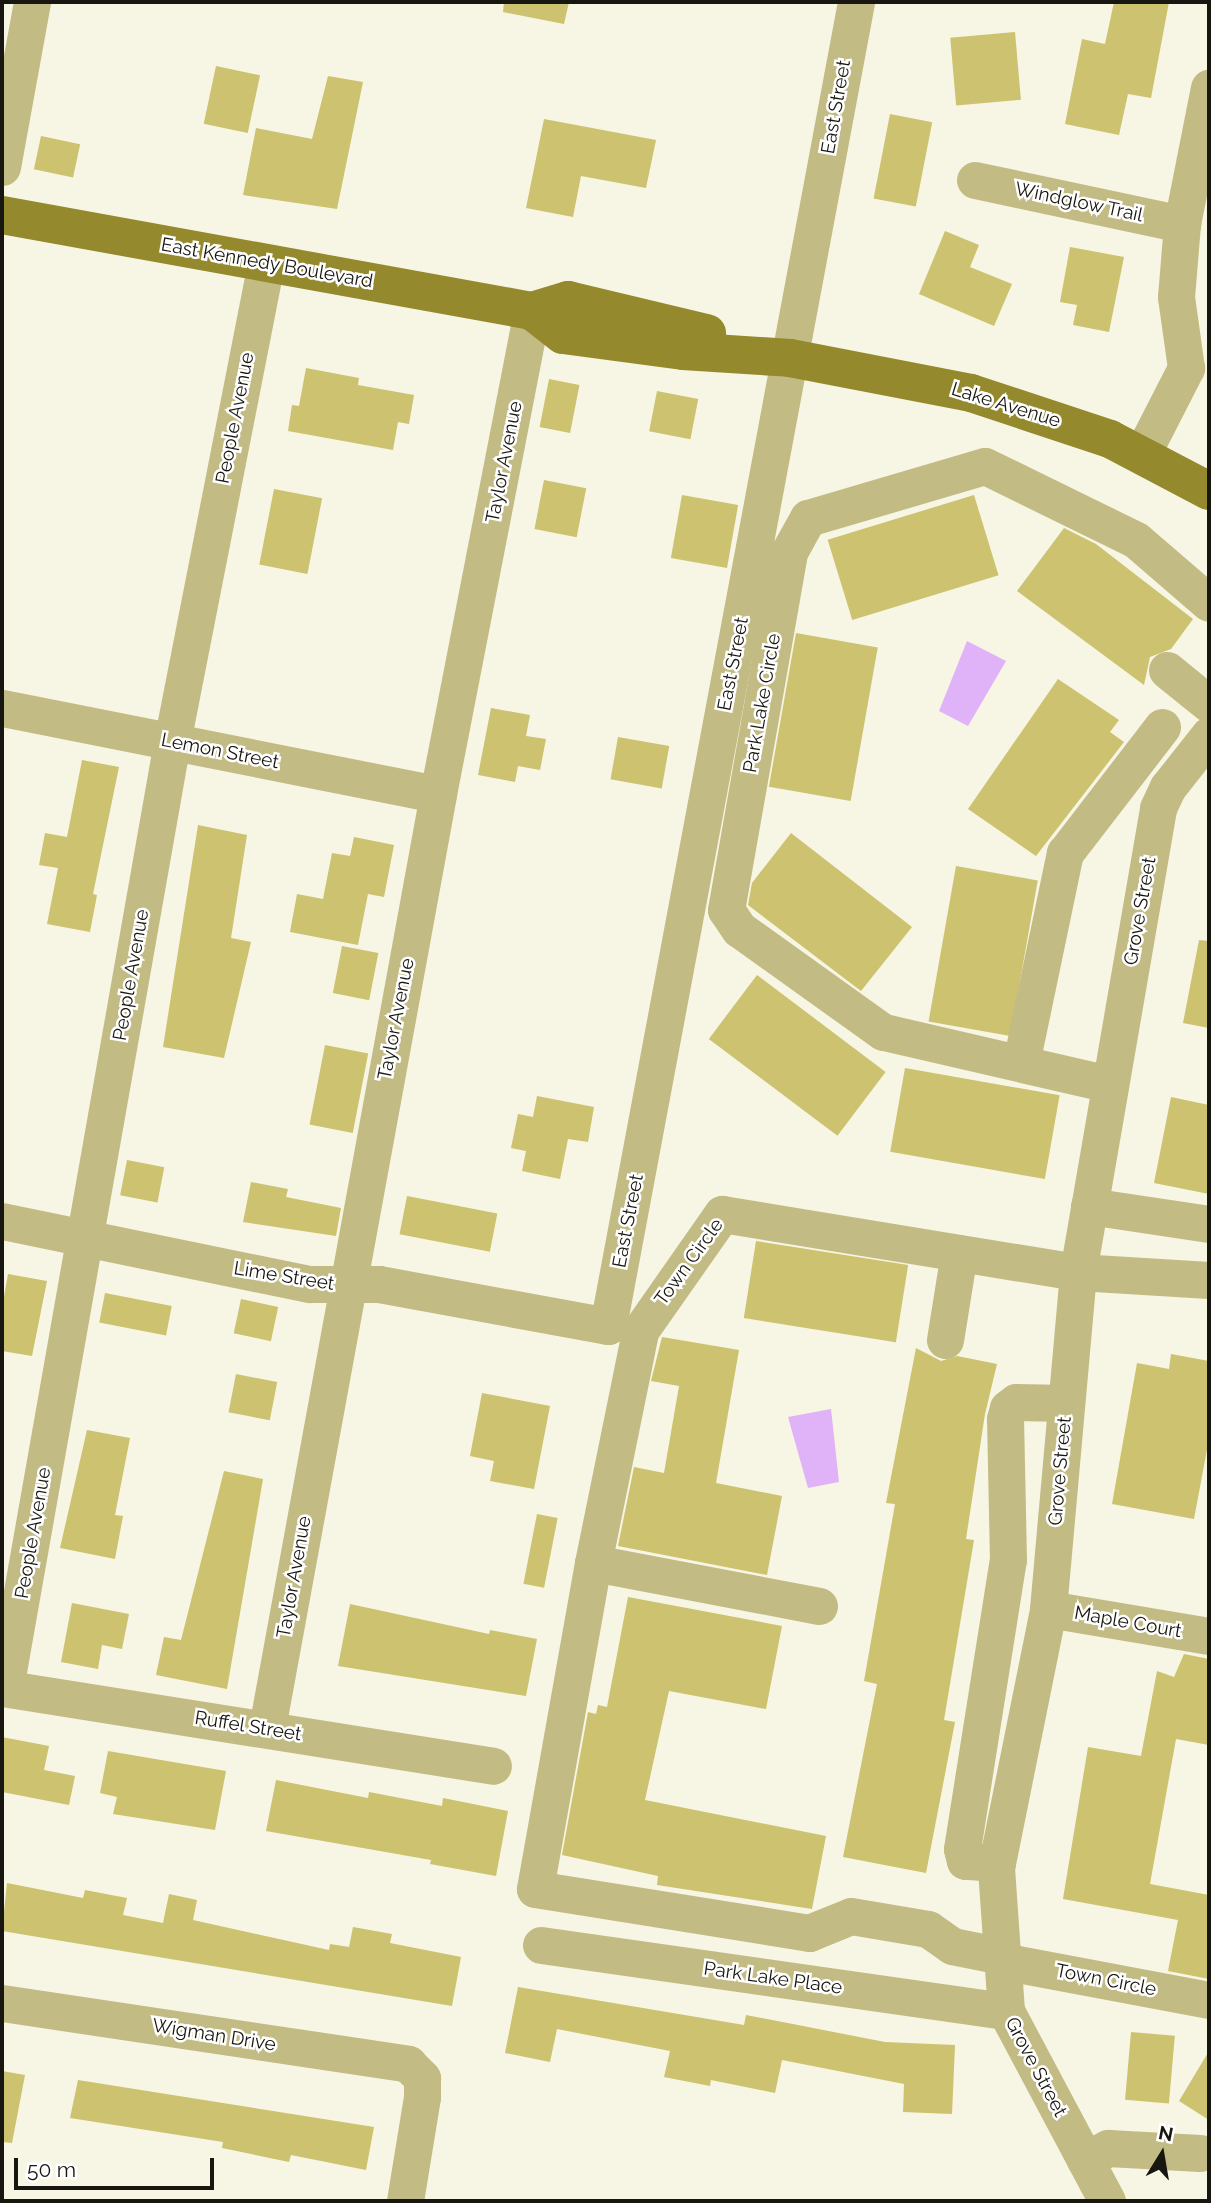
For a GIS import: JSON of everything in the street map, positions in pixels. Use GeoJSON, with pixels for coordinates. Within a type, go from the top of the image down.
{"type":"FeatureCollection","features":[{"type":"Feature","properties":{"kind":"main road","name":"East Kennedy Boulevard"},"geometry":{"type":"LineString","coordinates":[[2,215],[533,311],[563,334],[683,351],[790,358]]}},
{"type":"Feature","properties":{"kind":"main road","name":"Lake Avenue"},"geometry":{"type":"LineString","coordinates":[[790,358],[971,393],[1080,428],[1142,454],[1209,491]]}},
{"type":"Feature","properties":{"kind":"street"},"geometry":{"type":"LineString","coordinates":[[2,167],[32,2]]}},
{"type":"Feature","properties":{"kind":"street","name":"East Street"},"geometry":{"type":"LineString","coordinates":[[608,1326],[856,2]]}},
{"type":"Feature","properties":{"kind":"street"},"geometry":{"type":"LineString","coordinates":[[1142,454],[1186,368],[1177,297],[1182,224],[1209,88]]}},
{"type":"Feature","properties":{"kind":"street","name":"Windglow Trail"},"geometry":{"type":"LineString","coordinates":[[975,180],[1182,224]]}},
{"type":"Feature","properties":{"kind":"street","name":"People Avenue"},"geometry":{"type":"LineString","coordinates":[[3,1688],[86,1237],[172,742],[266,263]]}},
{"type":"Feature","properties":{"kind":"street","name":"Taylor Avenue"},"geometry":{"type":"LineString","coordinates":[[267,1728],[438,794],[533,311]]}},
{"type":"Feature","properties":{"kind":"street","name":"Park Lake Circle"},"geometry":{"type":"LineString","coordinates":[[1109,1084],[883,1032],[739,929],[726,910],[789,552],[808,518],[985,466],[1136,540],[1209,603]]}},
{"type":"Feature","properties":{"kind":"street"},"geometry":{"type":"LineString","coordinates":[[1167,670],[1209,704]]}},
{"type":"Feature","properties":{"kind":"street","name":"Lemon Street"},"geometry":{"type":"LineString","coordinates":[[2,708],[438,794]]}},
{"type":"Feature","properties":{"kind":"street"},"geometry":{"type":"LineString","coordinates":[[1021,1063],[1065,853],[1162,727]]}},
{"type":"Feature","properties":{"kind":"street","name":"Grove Street"},"geometry":{"type":"LineString","coordinates":[[1107,2201],[1006,2011],[997,1863],[1046,1617],[1078,1272],[1158,808],[1168,787],[1209,735]]}},
{"type":"Feature","properties":{"kind":"street"},"geometry":{"type":"LineString","coordinates":[[1089,1206],[1209,1224]]}},
{"type":"Feature","properties":{"kind":"street","name":"Town Circle"},"geometry":{"type":"LineString","coordinates":[[1209,1280],[1078,1272],[722,1214],[640,1331],[593,1563],[535,1889],[809,1933],[851,1916],[928,1929],[952,1946],[1002,1958],[1209,2000]]}},
{"type":"Feature","properties":{"kind":"street","name":"Lime Street"},"geometry":{"type":"LineString","coordinates":[[2,1221],[310,1284],[379,1284],[608,1326]]}},
{"type":"Feature","properties":{"kind":"street"},"geometry":{"type":"LineString","coordinates":[[945,1340],[959,1253]]}},
{"type":"Feature","properties":{"kind":"street"},"geometry":{"type":"LineString","coordinates":[[997,1863],[965,1861],[962,1849],[1000,1616],[1008,1550],[1005,1496],[1008,1408],[1035,1399],[1066,1403]]}},
{"type":"Feature","properties":{"kind":"street"},"geometry":{"type":"LineString","coordinates":[[1005,1496],[1058,1497]]}},
{"type":"Feature","properties":{"kind":"street"},"geometry":{"type":"LineString","coordinates":[[593,1563],[818,1606]]}},
{"type":"Feature","properties":{"kind":"street","name":"Maple Court"},"geometry":{"type":"LineString","coordinates":[[1000,1616],[1046,1617],[1209,1636]]}},
{"type":"Feature","properties":{"kind":"street","name":"Ruffel Street"},"geometry":{"type":"LineString","coordinates":[[3,1688],[493,1766]]}},
{"type":"Feature","properties":{"kind":"street","name":"Park Lake Place"},"geometry":{"type":"LineString","coordinates":[[541,1945],[1006,2011]]}},
{"type":"Feature","properties":{"kind":"street","name":"Wigman Drive"},"geometry":{"type":"LineString","coordinates":[[2,2003],[408,2064],[422,2078],[405,2201]]}},
{"type":"Feature","properties":{"kind":"street"},"geometry":{"type":"LineString","coordinates":[[1085,2160],[1108,2148],[1200,2153]]}},
{"type":"Feature","properties":{"kind":"shaded area"},"geometry":{"type":"Polygon","coordinates":[[[967,641],[1006,661],[968,726],[939,711],[967,641]]]}},
{"type":"Feature","properties":{"kind":"shaded area"},"geometry":{"type":"Polygon","coordinates":[[[831,1409],[839,1482],[808,1488],[788,1417],[831,1409]]]}},
{"type":"Feature","properties":{"kind":"building"},"geometry":{"type":"Polygon","coordinates":[[[504,2],[569,2],[564,24],[503,12],[504,2]]]}},
{"type":"Feature","properties":{"kind":"building"},"geometry":{"type":"Polygon","coordinates":[[[1114,2],[1169,2],[1151,98],[1128,94],[1119,135],[1065,124],[1082,39],[1105,44],[1114,2]]]}},
{"type":"Feature","properties":{"kind":"building"},"geometry":{"type":"Polygon","coordinates":[[[1015,32],[1021,100],[956,105],[950,38],[1015,32]]]}},
{"type":"Feature","properties":{"kind":"building"},"geometry":{"type":"Polygon","coordinates":[[[216,66],[260,75],[248,133],[204,124],[216,66]]]}},
{"type":"Feature","properties":{"kind":"building"},"geometry":{"type":"Polygon","coordinates":[[[328,76],[363,82],[337,209],[243,195],[256,128],[312,139],[328,76]]]}},
{"type":"Feature","properties":{"kind":"building"},"geometry":{"type":"Polygon","coordinates":[[[890,114],[932,122],[916,207],[874,198],[890,114]]]}},
{"type":"Feature","properties":{"kind":"building"},"geometry":{"type":"Polygon","coordinates":[[[544,119],[656,140],[646,188],[581,176],[573,217],[526,208],[544,119]]]}},
{"type":"Feature","properties":{"kind":"building"},"geometry":{"type":"Polygon","coordinates":[[[41,136],[80,144],[73,178],[34,169],[41,136]]]}},
{"type":"Feature","properties":{"kind":"building"},"geometry":{"type":"Polygon","coordinates":[[[945,231],[979,245],[970,267],[1012,284],[994,326],[919,294],[945,231]]]}},
{"type":"Feature","properties":{"kind":"building"},"geometry":{"type":"Polygon","coordinates":[[[1070,247],[1124,257],[1109,332],[1073,325],[1077,305],[1060,302],[1070,247]]]}},
{"type":"Feature","properties":{"kind":"building"},"geometry":{"type":"Polygon","coordinates":[[[306,368],[359,378],[358,385],[414,395],[409,424],[398,422],[393,450],[288,431],[292,405],[299,406],[306,368]]]}},
{"type":"Feature","properties":{"kind":"building"},"geometry":{"type":"Polygon","coordinates":[[[549,379],[579,385],[570,433],[540,427],[549,379]]]}},
{"type":"Feature","properties":{"kind":"building"},"geometry":{"type":"Polygon","coordinates":[[[657,391],[698,399],[690,439],[649,431],[657,391]]]}},
{"type":"Feature","properties":{"kind":"building"},"geometry":{"type":"Polygon","coordinates":[[[544,480],[586,488],[577,537],[534,529],[544,480]]]}},
{"type":"Feature","properties":{"kind":"building"},"geometry":{"type":"Polygon","coordinates":[[[274,489],[322,498],[307,574],[259,565],[274,489]]]}},
{"type":"Feature","properties":{"kind":"building"},"geometry":{"type":"Polygon","coordinates":[[[682,495],[738,505],[727,568],[671,558],[682,495]]]}},
{"type":"Feature","properties":{"kind":"building"},"geometry":{"type":"Polygon","coordinates":[[[974,495],[999,575],[852,620],[828,540],[974,495]]]}},
{"type":"Feature","properties":{"kind":"building"},"geometry":{"type":"Polygon","coordinates":[[[1064,528],[1096,544],[1193,619],[1171,649],[1150,657],[1144,685],[1017,591],[1064,528]]]}},
{"type":"Feature","properties":{"kind":"building"},"geometry":{"type":"Polygon","coordinates":[[[796,633],[878,647],[851,801],[769,787],[796,633]]]}},
{"type":"Feature","properties":{"kind":"building"},"geometry":{"type":"Polygon","coordinates":[[[1058,679],[1119,720],[1110,732],[1124,742],[1036,856],[968,809],[1058,679]]]}},
{"type":"Feature","properties":{"kind":"building"},"geometry":{"type":"Polygon","coordinates":[[[491,708],[530,715],[526,736],[546,739],[540,770],[518,766],[515,782],[478,775],[491,708]]]}},
{"type":"Feature","properties":{"kind":"building"},"geometry":{"type":"Polygon","coordinates":[[[618,737],[669,746],[662,788],[611,779],[618,737]]]}},
{"type":"Feature","properties":{"kind":"building"},"geometry":{"type":"Polygon","coordinates":[[[82,760],[119,767],[93,894],[97,895],[90,932],[47,924],[58,868],[39,865],[45,833],[67,837],[82,760]]]}},
{"type":"Feature","properties":{"kind":"building"},"geometry":{"type":"Polygon","coordinates":[[[198,825],[247,835],[231,938],[251,942],[224,1058],[163,1047],[198,825]]]}},
{"type":"Feature","properties":{"kind":"building"},"geometry":{"type":"Polygon","coordinates":[[[791,833],[912,927],[861,991],[748,905],[752,883],[791,833]]]}},
{"type":"Feature","properties":{"kind":"building"},"geometry":{"type":"Polygon","coordinates":[[[354,837],[394,845],[384,897],[368,894],[358,945],[290,932],[297,894],[323,899],[332,853],[350,856],[354,837]]]}},
{"type":"Feature","properties":{"kind":"building"},"geometry":{"type":"Polygon","coordinates":[[[956,866],[1038,880],[1010,1036],[929,1022],[956,866]]]}},
{"type":"Feature","properties":{"kind":"building"},"geometry":{"type":"Polygon","coordinates":[[[1199,940],[1209,941],[1209,1028],[1183,1023],[1199,940]]]}},
{"type":"Feature","properties":{"kind":"building"},"geometry":{"type":"Polygon","coordinates":[[[342,946],[378,953],[369,1000],[333,993],[342,946]]]}},
{"type":"Feature","properties":{"kind":"building"},"geometry":{"type":"Polygon","coordinates":[[[757,975],[886,1072],[837,1136],[709,1039],[757,975]]]}},
{"type":"Feature","properties":{"kind":"building"},"geometry":{"type":"Polygon","coordinates":[[[325,1045],[368,1053],[353,1133],[310,1125],[325,1045]]]}},
{"type":"Feature","properties":{"kind":"building"},"geometry":{"type":"Polygon","coordinates":[[[905,1068],[1060,1095],[1045,1179],[890,1152],[905,1068]]]}},
{"type":"Feature","properties":{"kind":"building"},"geometry":{"type":"Polygon","coordinates":[[[537,1096],[594,1107],[588,1142],[568,1139],[560,1179],[522,1171],[526,1151],[511,1148],[518,1114],[533,1117],[537,1096]]]}},
{"type":"Feature","properties":{"kind":"building"},"geometry":{"type":"Polygon","coordinates":[[[1171,1097],[1209,1105],[1209,1194],[1154,1183],[1171,1097]]]}},
{"type":"Feature","properties":{"kind":"building"},"geometry":{"type":"Polygon","coordinates":[[[127,1160],[164,1167],[157,1203],[120,1195],[127,1160]]]}},
{"type":"Feature","properties":{"kind":"building"},"geometry":{"type":"Polygon","coordinates":[[[251,1182],[288,1189],[286,1197],[341,1208],[336,1236],[243,1222],[251,1182]]]}},
{"type":"Feature","properties":{"kind":"building"},"geometry":{"type":"Polygon","coordinates":[[[407,1196],[497,1214],[490,1252],[400,1234],[407,1196]]]}},
{"type":"Feature","properties":{"kind":"building"},"geometry":{"type":"Polygon","coordinates":[[[756,1241],[908,1265],[896,1342],[744,1318],[756,1241]]]}},
{"type":"Feature","properties":{"kind":"building"},"geometry":{"type":"Polygon","coordinates":[[[8,1274],[47,1281],[32,1356],[2,1351],[2,1308],[8,1274]]]}},
{"type":"Feature","properties":{"kind":"building"},"geometry":{"type":"Polygon","coordinates":[[[105,1293],[172,1306],[166,1335],[99,1322],[105,1293]]]}},
{"type":"Feature","properties":{"kind":"building"},"geometry":{"type":"Polygon","coordinates":[[[241,1299],[278,1307],[271,1341],[234,1333],[241,1299]]]}},
{"type":"Feature","properties":{"kind":"building"},"geometry":{"type":"Polygon","coordinates":[[[662,1337],[739,1350],[716,1483],[782,1496],[767,1575],[618,1546],[634,1467],[664,1473],[679,1386],[651,1381],[662,1337]]]}},
{"type":"Feature","properties":{"kind":"building"},"geometry":{"type":"Polygon","coordinates":[[[916,1348],[941,1361],[957,1356],[997,1364],[985,1414],[966,1539],[974,1540],[944,1720],[955,1722],[926,1873],[843,1857],[877,1684],[864,1681],[895,1504],[886,1503],[916,1348]]]}},
{"type":"Feature","properties":{"kind":"building"},"geometry":{"type":"Polygon","coordinates":[[[1171,1354],[1209,1361],[1209,1439],[1194,1519],[1112,1504],[1137,1363],[1169,1369],[1171,1354]]]}},
{"type":"Feature","properties":{"kind":"building"},"geometry":{"type":"Polygon","coordinates":[[[236,1374],[277,1382],[270,1420],[229,1412],[236,1374]]]}},
{"type":"Feature","properties":{"kind":"building"},"geometry":{"type":"Polygon","coordinates":[[[482,1393],[550,1406],[534,1489],[490,1481],[494,1461],[470,1456],[482,1393]]]}},
{"type":"Feature","properties":{"kind":"building"},"geometry":{"type":"Polygon","coordinates":[[[87,1430],[130,1438],[115,1515],[123,1516],[115,1559],[60,1548],[87,1430]]]}},
{"type":"Feature","properties":{"kind":"building"},"geometry":{"type":"Polygon","coordinates":[[[224,1471],[263,1479],[227,1689],[156,1675],[164,1637],[181,1640],[224,1471]]]}},
{"type":"Feature","properties":{"kind":"building"},"geometry":{"type":"Polygon","coordinates":[[[537,1514],[558,1518],[544,1588],[523,1584],[537,1514]]]}},
{"type":"Feature","properties":{"kind":"building"},"geometry":{"type":"Polygon","coordinates":[[[628,1597],[782,1626],[766,1709],[669,1691],[645,1800],[826,1836],[812,1909],[657,1885],[658,1876],[562,1855],[588,1712],[596,1714],[598,1705],[607,1707],[628,1597]]]}},
{"type":"Feature","properties":{"kind":"building"},"geometry":{"type":"Polygon","coordinates":[[[72,1603],[129,1614],[122,1649],[102,1645],[98,1669],[61,1662],[72,1603]]]}},
{"type":"Feature","properties":{"kind":"building"},"geometry":{"type":"Polygon","coordinates":[[[350,1604],[489,1634],[490,1630],[537,1639],[526,1696],[338,1666],[350,1604]]]}},
{"type":"Feature","properties":{"kind":"building"},"geometry":{"type":"Polygon","coordinates":[[[1184,1654],[1209,1659],[1209,1745],[1176,1739],[1150,1884],[1209,1895],[1209,1979],[1168,1971],[1178,1920],[1063,1899],[1088,1747],[1141,1756],[1157,1671],[1174,1677],[1184,1654]]]}},
{"type":"Feature","properties":{"kind":"building"},"geometry":{"type":"Polygon","coordinates":[[[2,1737],[49,1746],[44,1770],[75,1776],[69,1805],[2,1792],[2,1737]]]}},
{"type":"Feature","properties":{"kind":"building"},"geometry":{"type":"Polygon","coordinates":[[[108,1751],[226,1771],[215,1830],[113,1814],[117,1797],[100,1793],[108,1751]]]}},
{"type":"Feature","properties":{"kind":"building"},"geometry":{"type":"Polygon","coordinates":[[[276,1780],[368,1798],[369,1792],[442,1806],[443,1798],[508,1811],[496,1876],[430,1864],[431,1860],[266,1831],[276,1780]]]}},
{"type":"Feature","properties":{"kind":"building"},"geometry":{"type":"Polygon","coordinates":[[[7,1883],[83,1898],[85,1890],[127,1898],[123,1915],[163,1923],[169,1894],[197,1900],[193,1920],[329,1950],[330,1944],[349,1947],[353,1927],[392,1934],[390,1943],[461,1957],[452,2006],[2,1931],[7,1883]]]}},
{"type":"Feature","properties":{"kind":"building"},"geometry":{"type":"Polygon","coordinates":[[[518,1987],[744,2025],[746,2015],[885,2042],[955,2045],[952,2114],[903,2112],[904,2084],[782,2060],[775,2093],[711,2080],[710,2086],[664,2077],[670,2051],[557,2029],[550,2062],[505,2053],[518,1987]]]}},
{"type":"Feature","properties":{"kind":"building"},"geometry":{"type":"Polygon","coordinates":[[[1131,2032],[1175,2036],[1169,2104],[1125,2100],[1131,2032]]]}},
{"type":"Feature","properties":{"kind":"building"},"geometry":{"type":"Polygon","coordinates":[[[1209,2051],[1209,2120],[1179,2101],[1209,2051]]]}},
{"type":"Feature","properties":{"kind":"building"},"geometry":{"type":"Polygon","coordinates":[[[2,2071],[25,2075],[12,2143],[2,2142],[2,2071]]]}},
{"type":"Feature","properties":{"kind":"building"},"geometry":{"type":"Polygon","coordinates":[[[78,2080],[374,2127],[366,2170],[291,2155],[289,2162],[222,2148],[223,2142],[70,2118],[78,2080]]]}}]}
